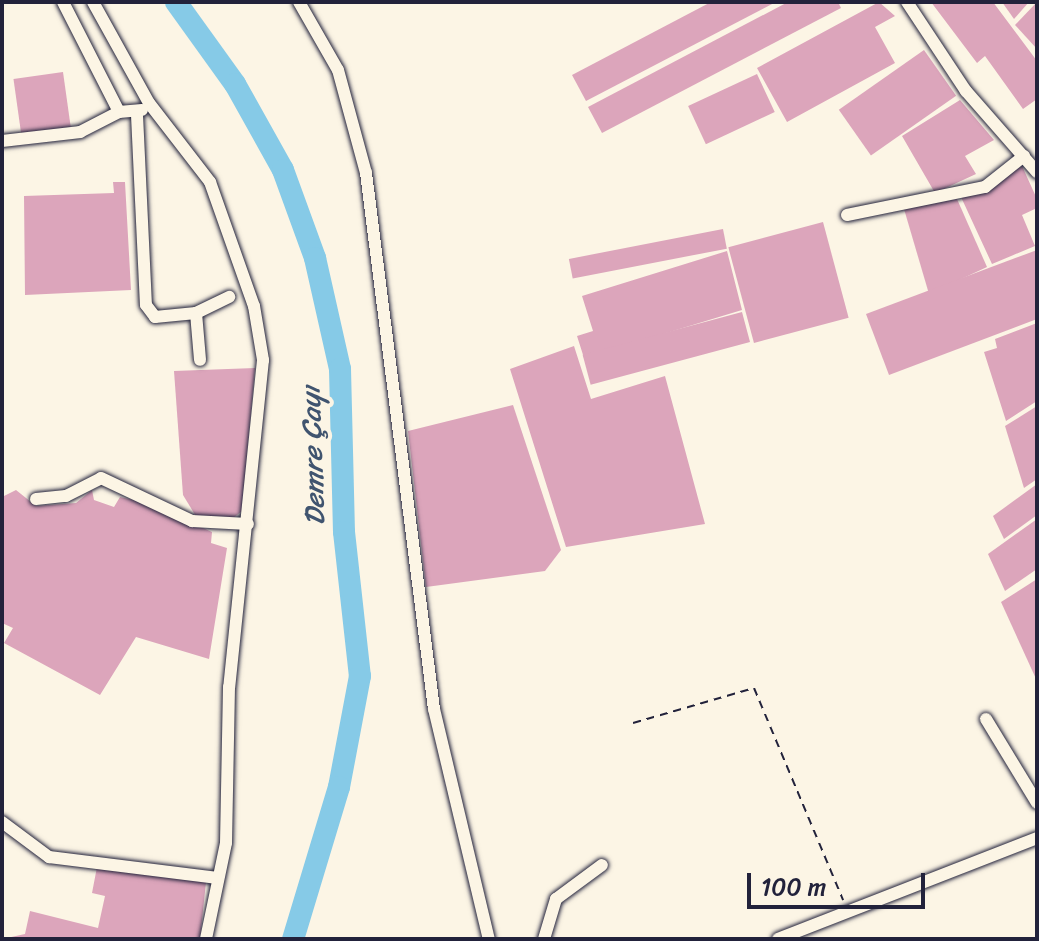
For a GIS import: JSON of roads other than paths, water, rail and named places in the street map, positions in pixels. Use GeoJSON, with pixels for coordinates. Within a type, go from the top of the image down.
{"type":"FeatureCollection","features":[{"type":"Feature","properties":{"kind":"street"},"geometry":{"type":"LineString","coordinates":[[63,2],[119,112]]}},
{"type":"Feature","properties":{"kind":"street"},"geometry":{"type":"LineString","coordinates":[[93,2],[149,103],[210,182],[254,306],[263,360],[218,878],[206,939]]}},
{"type":"Feature","properties":{"kind":"street"},"geometry":{"type":"LineString","coordinates":[[299,2],[338,70],[366,173],[434,709],[489,939]]}},
{"type":"Feature","properties":{"kind":"street"},"geometry":{"type":"LineString","coordinates":[[907,2],[966,91],[1037,172]]}},
{"type":"Feature","properties":{"kind":"street"},"geometry":{"type":"LineString","coordinates":[[149,103],[137,115],[146,305],[155,317],[196,313],[229,297]]}},
{"type":"Feature","properties":{"kind":"street"},"geometry":{"type":"LineString","coordinates":[[2,141],[80,132],[119,112],[137,115]]}},
{"type":"Feature","properties":{"kind":"street"},"geometry":{"type":"LineString","coordinates":[[847,215],[985,187],[1024,156]]}},
{"type":"Feature","properties":{"kind":"street"},"geometry":{"type":"LineString","coordinates":[[196,313],[200,360]]}},
{"type":"Feature","properties":{"kind":"street"},"geometry":{"type":"LineString","coordinates":[[36,499],[66,496],[101,478],[192,521],[248,524]]}},
{"type":"Feature","properties":{"kind":"street"},"geometry":{"type":"LineString","coordinates":[[986,719],[1037,803]]}},
{"type":"Feature","properties":{"kind":"street"},"geometry":{"type":"LineString","coordinates":[[2,822],[49,857],[218,878]]}},
{"type":"Feature","properties":{"kind":"street"},"geometry":{"type":"LineString","coordinates":[[778,939],[846,909],[1037,838]]}},
{"type":"Feature","properties":{"kind":"street"},"geometry":{"type":"LineString","coordinates":[[544,939],[556,899],[602,865]]}},
{"type":"Feature","properties":{"kind":"waterway","name":"Demre Çayı"},"geometry":{"type":"LineString","coordinates":[[176,2],[235,84],[283,170],[315,258],[340,369],[344,532],[360,676],[339,787],[293,939]]}}]}
